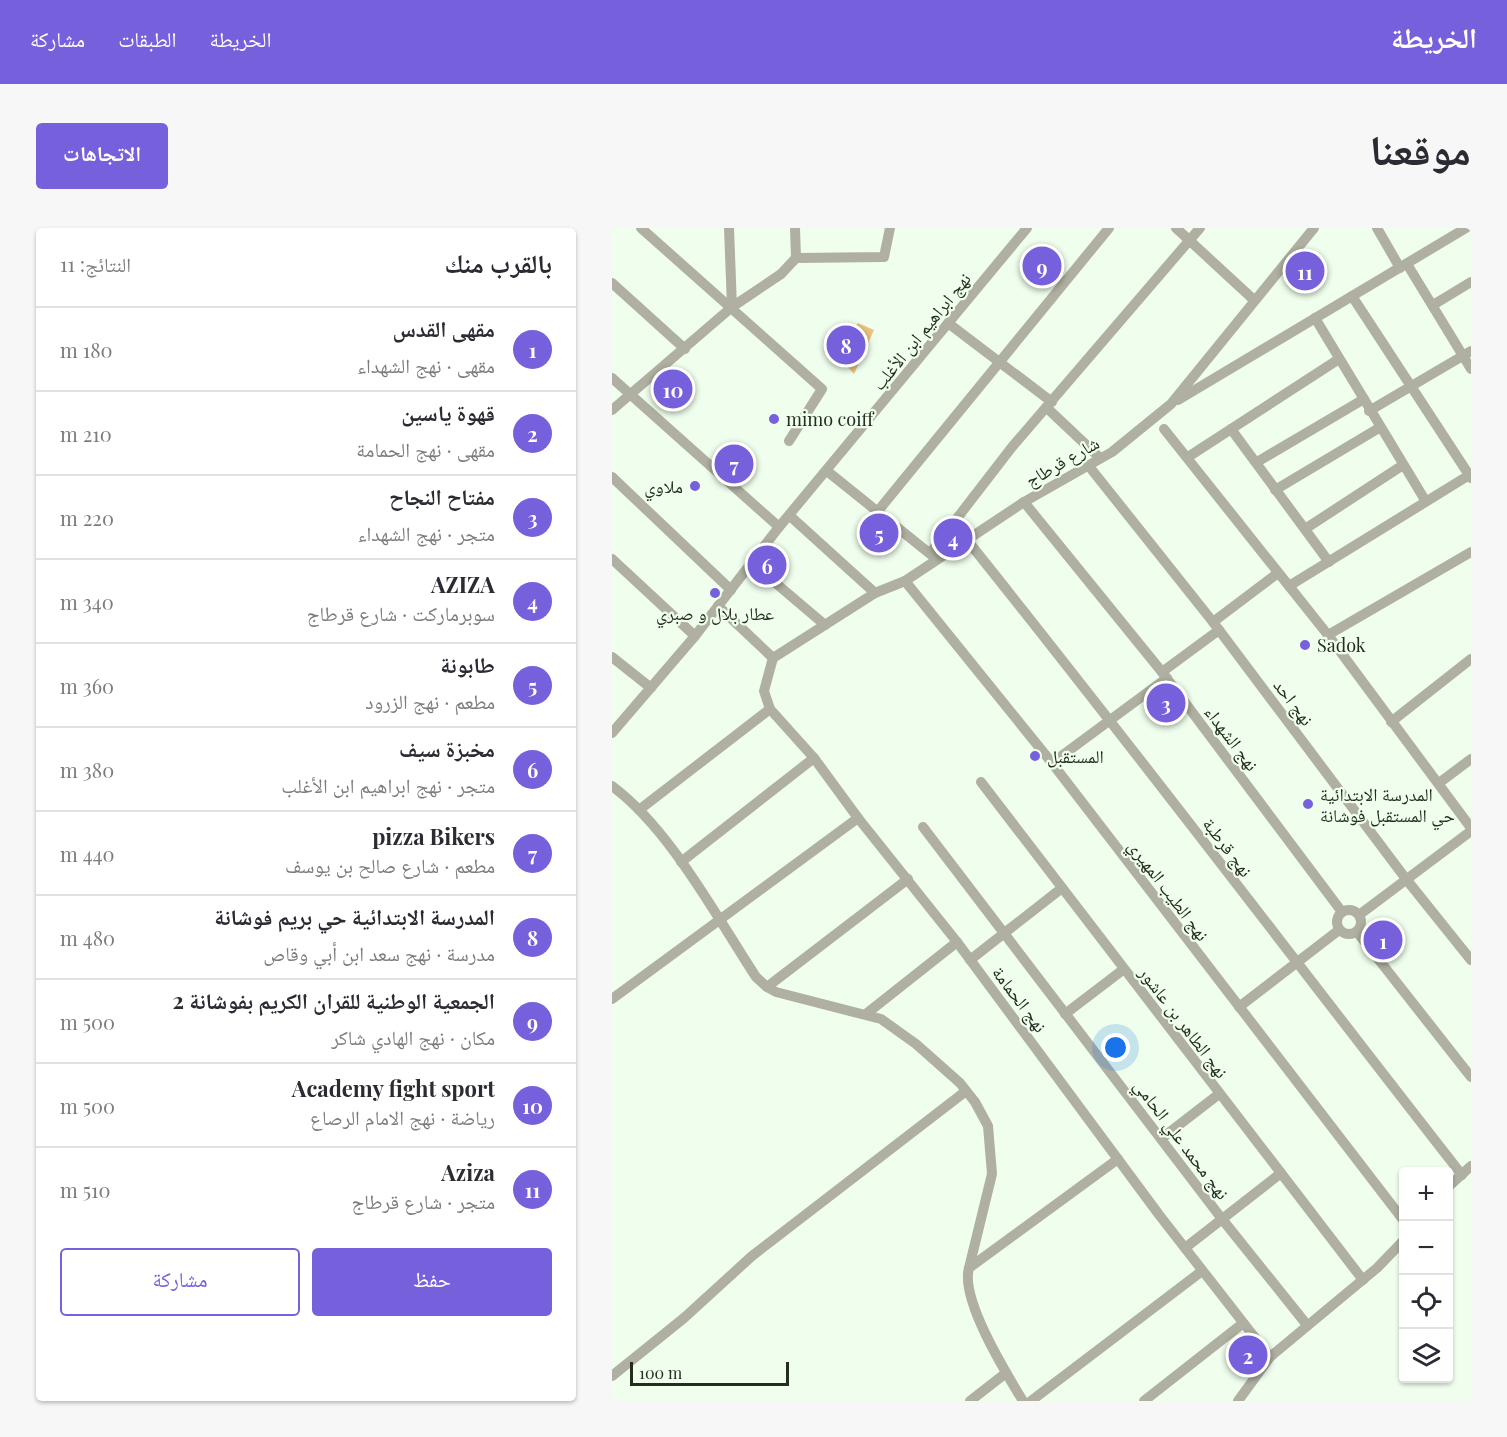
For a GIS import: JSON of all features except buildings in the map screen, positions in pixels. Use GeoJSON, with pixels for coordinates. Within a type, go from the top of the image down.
{"type":"FeatureCollection","features":[{"type":"Feature","properties":{"kind":"street"},"geometry":{"type":"LineString","coordinates":[[641,228],[822,389],[789,441]]}},
{"type":"Feature","properties":{"kind":"street"},"geometry":{"type":"LineString","coordinates":[[729,228],[732,307]]}},
{"type":"Feature","properties":{"kind":"street"},"geometry":{"type":"LineString","coordinates":[[795,228],[796,258]]}},
{"type":"Feature","properties":{"kind":"street"},"geometry":{"type":"LineString","coordinates":[[612,410],[732,307],[772,281],[796,258],[884,257],[890,228]]}},
{"type":"Feature","properties":{"kind":"street","name":"نهج ابراهيم ابن الأغلب"},"geometry":{"type":"LineString","coordinates":[[612,733],[695,636],[779,527],[1027,228]]}},
{"type":"Feature","properties":{"kind":"street"},"geometry":{"type":"LineString","coordinates":[[879,511],[1109,228]]}},
{"type":"Feature","properties":{"kind":"street"},"geometry":{"type":"LineString","coordinates":[[1176,228],[1254,300]]}},
{"type":"Feature","properties":{"kind":"street"},"geometry":{"type":"LineString","coordinates":[[827,471],[933,556],[947,528],[1200,228]]}},
{"type":"Feature","properties":{"kind":"street","name":"شارع قرطاج"},"geometry":{"type":"LineString","coordinates":[[773,658],[875,593],[905,581],[933,556],[967,540],[1024,502],[1100,458],[1171,404],[1314,228]]}},
{"type":"Feature","properties":{"kind":"street"},"geometry":{"type":"LineString","coordinates":[[1377,228],[1467,353],[1471,369]]}},
{"type":"Feature","properties":{"kind":"street"},"geometry":{"type":"LineString","coordinates":[[1171,404],[1466,228]]}},
{"type":"Feature","properties":{"kind":"street"},"geometry":{"type":"LineString","coordinates":[[1433,305],[1471,282]]}},
{"type":"Feature","properties":{"kind":"street"},"geometry":{"type":"LineString","coordinates":[[612,283],[685,349]]}},
{"type":"Feature","properties":{"kind":"street"},"geometry":{"type":"LineString","coordinates":[[1289,586],[1425,500],[1470,476],[1408,386],[1352,296]]}},
{"type":"Feature","properties":{"kind":"street"},"geometry":{"type":"LineString","coordinates":[[1315,318],[1379,428],[1425,500]]}},
{"type":"Feature","properties":{"kind":"street"},"geometry":{"type":"LineString","coordinates":[[948,323],[1049,405],[1100,458]]}},
{"type":"Feature","properties":{"kind":"street"},"geometry":{"type":"LineString","coordinates":[[1369,411],[1467,353]]}},
{"type":"Feature","properties":{"kind":"street"},"geometry":{"type":"LineString","coordinates":[[1188,457],[1340,359]]}},
{"type":"Feature","properties":{"kind":"street"},"geometry":{"type":"LineString","coordinates":[[612,378],[779,527]]}},
{"type":"Feature","properties":{"kind":"street"},"geometry":{"type":"LineString","coordinates":[[1257,462],[1364,399]]}},
{"type":"Feature","properties":{"kind":"street"},"geometry":{"type":"LineString","coordinates":[[1275,490],[1379,428]]}},
{"type":"Feature","properties":{"kind":"street"},"geometry":{"type":"LineString","coordinates":[[1164,429],[1328,635],[1471,829],[1359,915]]}},
{"type":"Feature","properties":{"kind":"street"},"geometry":{"type":"LineString","coordinates":[[1231,429],[1329,562]]}},
{"type":"Feature","properties":{"kind":"street","name":"نهج احد"},"geometry":{"type":"LineString","coordinates":[[1088,465],[1216,626],[1406,879],[1471,960]]}},
{"type":"Feature","properties":{"kind":"street"},"geometry":{"type":"LineString","coordinates":[[1305,529],[1403,465]]}},
{"type":"Feature","properties":{"kind":"street"},"geometry":{"type":"LineString","coordinates":[[612,477],[731,590]]}},
{"type":"Feature","properties":{"kind":"street","name":"نهج الشهداء"},"geometry":{"type":"LineString","coordinates":[[1024,502],[1165,675],[1342,912]]}},
{"type":"Feature","properties":{"kind":"street"},"geometry":{"type":"LineString","coordinates":[[790,516],[875,593]]}},
{"type":"Feature","properties":{"kind":"street","name":"نهج قرطبة"},"geometry":{"type":"LineString","coordinates":[[967,540],[1111,719],[1297,964],[1462,1174]]}},
{"type":"Feature","properties":{"kind":"street"},"geometry":{"type":"LineString","coordinates":[[1328,635],[1471,552]]}},
{"type":"Feature","properties":{"kind":"street"},"geometry":{"type":"LineString","coordinates":[[612,559],[695,636]]}},
{"type":"Feature","properties":{"kind":"street"},"geometry":{"type":"LineString","coordinates":[[752,563],[825,625]]}},
{"type":"Feature","properties":{"kind":"street"},"geometry":{"type":"LineString","coordinates":[[1052,763],[1165,675],[1216,626],[1278,573]]}},
{"type":"Feature","properties":{"kind":"street","name":"نهج الطيب المهيري"},"geometry":{"type":"LineString","coordinates":[[905,581],[1052,763],[1399,1215]]}},
{"type":"Feature","properties":{"kind":"street"},"geometry":{"type":"LineString","coordinates":[[639,810],[770,709],[764,691],[773,658],[718,606]]}},
{"type":"Feature","properties":{"kind":"street"},"geometry":{"type":"LineString","coordinates":[[612,657],[651,688]]}},
{"type":"Feature","properties":{"kind":"street"},"geometry":{"type":"LineString","coordinates":[[1391,722],[1471,658]]}},
{"type":"Feature","properties":{"kind":"street","name":"نهج الحمامة"},"geometry":{"type":"LineString","coordinates":[[770,709],[814,758],[858,818],[957,942],[1202,1271],[1270,1357]]}},
{"type":"Feature","properties":{"kind":"street"},"geometry":{"type":"LineString","coordinates":[[681,862],[814,758]]}},
{"type":"Feature","properties":{"kind":"street"},"geometry":{"type":"LineString","coordinates":[[1439,783],[1471,759]]}},
{"type":"Feature","properties":{"kind":"street","name":"نهج الطاهر بن عاشور"},"geometry":{"type":"LineString","coordinates":[[981,782],[1363,1280]]}},
{"type":"Feature","properties":{"kind":"street"},"geometry":{"type":"LineString","coordinates":[[612,786],[639,810],[681,862],[756,976],[767,987],[776,992],[866,1014],[897,1028],[966,1090],[988,1126],[993,1157],[993,1174],[967,1283],[989,1343],[1023,1401]]}},
{"type":"Feature","properties":{"kind":"street"},"geometry":{"type":"LineString","coordinates":[[612,999],[638,977],[720,922],[858,818]]}},
{"type":"Feature","properties":{"kind":"street","name":"نهج محمد علي الحامي"},"geometry":{"type":"LineString","coordinates":[[923,827],[1222,1219],[1307,1325]]}},
{"type":"Feature","properties":{"kind":"street"},"geometry":{"type":"LineString","coordinates":[[767,987],[908,879]]}},
{"type":"Feature","properties":{"kind":"street"},"geometry":{"type":"LineString","coordinates":[[970,960],[1005,935],[1062,888]]}},
{"type":"Feature","properties":{"kind":"street"},"geometry":{"type":"LineString","coordinates":[[1351,910],[1359,915],[1361,924],[1357,932],[1347,935],[1339,930],[1337,921],[1342,912],[1351,910]]}},
{"type":"Feature","properties":{"kind":"street"},"geometry":{"type":"LineString","coordinates":[[1239,1007],[1339,930]]}},
{"type":"Feature","properties":{"kind":"street"},"geometry":{"type":"LineString","coordinates":[[1357,932],[1471,1077]]}},
{"type":"Feature","properties":{"kind":"street"},"geometry":{"type":"LineString","coordinates":[[866,1014],[957,942]]}},
{"type":"Feature","properties":{"kind":"street"},"geometry":{"type":"LineString","coordinates":[[1065,1014],[1124,969]]}},
{"type":"Feature","properties":{"kind":"street"},"geometry":{"type":"LineString","coordinates":[[612,1376],[684,1318],[752,1256],[966,1090]]}},
{"type":"Feature","properties":{"kind":"street"},"geometry":{"type":"LineString","coordinates":[[1162,1138],[1219,1094]]}},
{"type":"Feature","properties":{"kind":"street"},"geometry":{"type":"LineString","coordinates":[[969,1268],[1118,1159]]}},
{"type":"Feature","properties":{"kind":"street"},"geometry":{"type":"LineString","coordinates":[[1453,1182],[1471,1166]]}},
{"type":"Feature","properties":{"kind":"street"},"geometry":{"type":"LineString","coordinates":[[1185,1248],[1281,1173]]}},
{"type":"Feature","properties":{"kind":"street"},"geometry":{"type":"LineString","coordinates":[[1238,1401],[1270,1357],[1363,1280],[1399,1245]]}},
{"type":"Feature","properties":{"kind":"street"},"geometry":{"type":"LineString","coordinates":[[1031,1401],[1202,1271]]}},
{"type":"Feature","properties":{"kind":"street"},"geometry":{"type":"LineString","coordinates":[[1144,1401],[1242,1324]]}},
{"type":"Feature","properties":{"kind":"street"},"geometry":{"type":"LineString","coordinates":[[970,1401],[1006,1373]]}},
{"type":"Feature","properties":{"kind":"shaded area"},"geometry":{"type":"Polygon","coordinates":[[[858,323],[874,330],[854,374],[833,350],[858,323]]]}},
{"type":"Feature","properties":{"kind":"place","name":"الجمعية الوطنية للقران الكريم بفوشانة 2"},"geometry":{"type":"Point","coordinates":[1042,266]}},
{"type":"Feature","properties":{"kind":"place","name":"Aziza"},"geometry":{"type":"Point","coordinates":[1305,271]}},
{"type":"Feature","properties":{"kind":"place","name":"المدرسة الابتدائية حي بريم فوشانة"},"geometry":{"type":"Point","coordinates":[846,345]}},
{"type":"Feature","properties":{"kind":"place","name":"Academy fight sport"},"geometry":{"type":"Point","coordinates":[673,389]}},
{"type":"Feature","properties":{"kind":"place","name":"mimo coiff"},"geometry":{"type":"Point","coordinates":[774,419]}},
{"type":"Feature","properties":{"kind":"place","name":"pizza Bikers"},"geometry":{"type":"Point","coordinates":[734,464]}},
{"type":"Feature","properties":{"kind":"place","name":"ملاوي"},"geometry":{"type":"Point","coordinates":[695,486]}},
{"type":"Feature","properties":{"kind":"place","name":"طابونة"},"geometry":{"type":"Point","coordinates":[879,533]}},
{"type":"Feature","properties":{"kind":"place","name":"AZIZA"},"geometry":{"type":"Point","coordinates":[953,538]}},
{"type":"Feature","properties":{"kind":"place","name":"مخبزة سيف"},"geometry":{"type":"Point","coordinates":[767,565]}},
{"type":"Feature","properties":{"kind":"place","name":"عطار بلال و صبري"},"geometry":{"type":"Point","coordinates":[715,593]}},
{"type":"Feature","properties":{"kind":"place","name":"Sadok"},"geometry":{"type":"Point","coordinates":[1305,645]}},
{"type":"Feature","properties":{"kind":"place","name":"مفتاح النجاح"},"geometry":{"type":"Point","coordinates":[1166,703]}},
{"type":"Feature","properties":{"kind":"place","name":"المستقبل"},"geometry":{"type":"Point","coordinates":[1035,756]}},
{"type":"Feature","properties":{"kind":"place","name":"المدرسة الابتدائية حي المستقبل فوشانة"},"geometry":{"type":"Point","coordinates":[1308,804]}},
{"type":"Feature","properties":{"kind":"place","name":"مقهى القدس"},"geometry":{"type":"Point","coordinates":[1383,940]}},
{"type":"Feature","properties":{"kind":"place","name":"قهوة ياسين"},"geometry":{"type":"Point","coordinates":[1248,1355]}}]}
